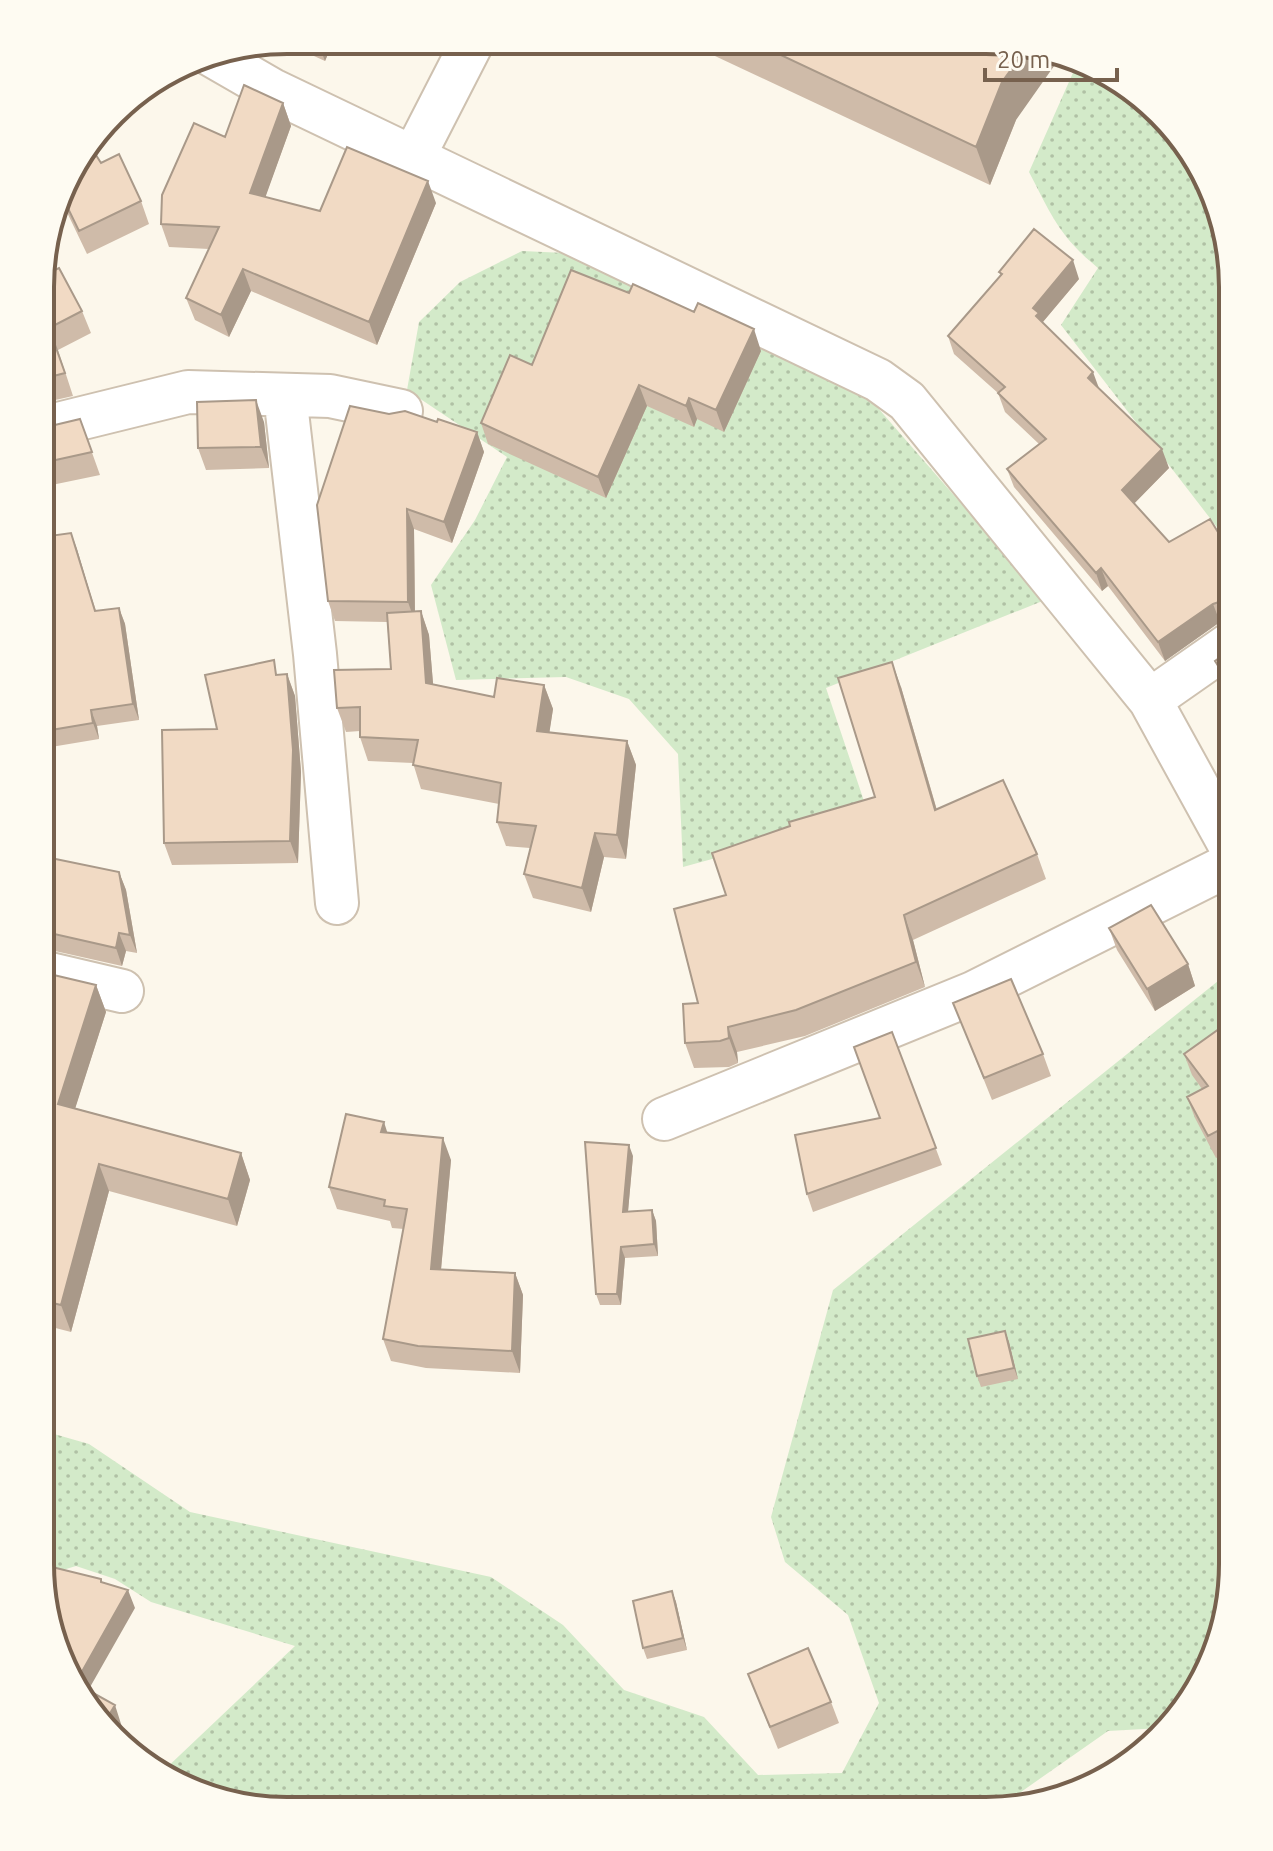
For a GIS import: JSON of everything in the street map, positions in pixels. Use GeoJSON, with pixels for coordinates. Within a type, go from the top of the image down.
{"type":"FeatureCollection","features":[{"type":"Feature","properties":{"kind":"street"},"geometry":{"type":"LineString","coordinates":[[413,158],[466,54]]}},
{"type":"Feature","properties":{"kind":"street"},"geometry":{"type":"LineString","coordinates":[[225,63],[272,90],[878,380],[907,401],[1150,700],[1219,826]]}},
{"type":"Feature","properties":{"kind":"street"},"geometry":{"type":"LineString","coordinates":[[54,425],[188,392],[330,396],[401,411]]}},
{"type":"Feature","properties":{"kind":"street"},"geometry":{"type":"LineString","coordinates":[[285,395],[315,654],[337,903]]}},
{"type":"Feature","properties":{"kind":"street"},"geometry":{"type":"LineString","coordinates":[[1150,700],[1219,652]]}},
{"type":"Feature","properties":{"kind":"street"},"geometry":{"type":"LineString","coordinates":[[664,1119],[973,993],[1219,870]]}},
{"type":"Feature","properties":{"kind":"street"},"geometry":{"type":"LineString","coordinates":[[54,975],[122,991]]}},
{"type":"Feature","properties":{"kind":"green space"},"geometry":{"type":"Polygon","coordinates":[[[1074,72],[1102,85],[1151,122],[1171,145],[1195,184],[1207,212],[1219,272],[1219,530],[1061,325],[1098,268],[1065,235],[1029,172],[1074,72]]]}},
{"type":"Feature","properties":{"kind":"green space"},"geometry":{"type":"Polygon","coordinates":[[[522,251],[565,253],[871,400],[1045,600],[826,688],[869,816],[683,867],[678,754],[629,699],[566,677],[456,680],[431,585],[475,520],[507,457],[407,390],[419,322],[460,282],[522,251]]]}},
{"type":"Feature","properties":{"kind":"green space"},"geometry":{"type":"Polygon","coordinates":[[[1219,980],[1219,1579],[1207,1639],[1195,1667],[1180,1693],[1150,1729],[1108,1731],[1017,1795],[1001,1797],[287,1797],[242,1793],[212,1785],[170,1765],[295,1646],[151,1602],[115,1579],[76,1566],[55,1572],[54,1434],[89,1444],[190,1512],[491,1577],[563,1625],[624,1690],[704,1717],[758,1775],[842,1773],[879,1703],[848,1615],[785,1562],[771,1517],[833,1290],[1219,980]]]}},
{"type":"Feature","properties":{"kind":"building"},"geometry":{"type":"Polygon","coordinates":[[[779,54],[986,54],[1020,57],[1002,82],[976,147],[779,54]]]}},
{"type":"Feature","properties":{"kind":"building"},"geometry":{"type":"Polygon","coordinates":[[[244,85],[283,103],[250,193],[320,211],[347,147],[428,181],[369,322],[243,269],[221,315],[186,298],[219,227],[161,224],[162,195],[194,123],[225,137],[244,85]]]}},
{"type":"Feature","properties":{"kind":"building"},"geometry":{"type":"Polygon","coordinates":[[[96,154],[101,163],[119,154],[141,201],[79,231],[68,208],[85,170],[96,154]]]}},
{"type":"Feature","properties":{"kind":"building"},"geometry":{"type":"Polygon","coordinates":[[[1034,229],[1073,260],[1033,308],[1039,313],[1036,316],[1093,372],[1088,378],[1162,449],[1122,490],[1169,542],[1210,519],[1219,534],[1219,602],[1158,642],[1101,568],[1096,573],[1007,469],[1046,439],[998,393],[1005,387],[948,336],[1002,274],[999,272],[1034,229]]]}},
{"type":"Feature","properties":{"kind":"building"},"geometry":{"type":"Polygon","coordinates":[[[59,268],[82,311],[54,325],[54,287],[55,270],[59,268]]]}},
{"type":"Feature","properties":{"kind":"building"},"geometry":{"type":"Polygon","coordinates":[[[571,270],[629,293],[633,284],[694,312],[698,303],[754,329],[716,410],[689,398],[686,406],[639,385],[598,477],[481,423],[510,355],[532,365],[571,270]]]}},
{"type":"Feature","properties":{"kind":"building"},"geometry":{"type":"Polygon","coordinates":[[[54,342],[65,373],[54,376],[54,342]]]}},
{"type":"Feature","properties":{"kind":"building"},"geometry":{"type":"Polygon","coordinates":[[[256,400],[261,447],[198,448],[197,402],[256,400]]]}},
{"type":"Feature","properties":{"kind":"building"},"geometry":{"type":"Polygon","coordinates":[[[350,406],[389,414],[405,411],[477,432],[444,522],[407,509],[408,602],[328,601],[317,505],[350,406]]]}},
{"type":"Feature","properties":{"kind":"building"},"geometry":{"type":"Polygon","coordinates":[[[80,419],[92,452],[54,460],[54,425],[80,419]]]}},
{"type":"Feature","properties":{"kind":"building"},"geometry":{"type":"Polygon","coordinates":[[[71,533],[95,611],[119,608],[133,704],[91,710],[93,723],[54,730],[54,535],[71,533]]]}},
{"type":"Feature","properties":{"kind":"building"},"geometry":{"type":"Polygon","coordinates":[[[421,611],[426,683],[494,697],[497,678],[544,685],[537,731],[627,741],[617,835],[595,833],[582,888],[524,874],[536,826],[497,822],[501,783],[413,765],[418,740],[360,737],[360,707],[337,708],[334,670],[391,669],[387,613],[421,611]]]}},
{"type":"Feature","properties":{"kind":"building"},"geometry":{"type":"Polygon","coordinates":[[[274,660],[276,675],[287,674],[293,750],[290,841],[164,843],[162,730],[217,729],[205,675],[274,660]]]}},
{"type":"Feature","properties":{"kind":"building"},"geometry":{"type":"Polygon","coordinates":[[[892,662],[935,810],[1003,780],[1037,854],[904,915],[916,962],[796,1010],[728,1027],[729,1038],[685,1043],[683,1004],[698,1003],[674,909],[726,895],[712,853],[790,826],[789,822],[875,797],[838,678],[892,662]]]}},
{"type":"Feature","properties":{"kind":"building"},"geometry":{"type":"Polygon","coordinates":[[[54,859],[119,872],[130,935],[119,933],[116,948],[54,934],[54,859]]]}},
{"type":"Feature","properties":{"kind":"building"},"geometry":{"type":"Polygon","coordinates":[[[1151,905],[1188,964],[1147,989],[1109,928],[1151,905]]]}},
{"type":"Feature","properties":{"kind":"building"},"geometry":{"type":"Polygon","coordinates":[[[54,975],[96,985],[58,1104],[241,1153],[228,1199],[99,1164],[61,1305],[54,1303],[54,975]]]}},
{"type":"Feature","properties":{"kind":"building"},"geometry":{"type":"Polygon","coordinates":[[[1011,979],[1043,1054],[984,1078],[953,1003],[1011,979]]]}},
{"type":"Feature","properties":{"kind":"building"},"geometry":{"type":"Polygon","coordinates":[[[1219,1029],[1219,1130],[1208,1136],[1187,1097],[1208,1086],[1184,1054],[1219,1029]]]}},
{"type":"Feature","properties":{"kind":"building"},"geometry":{"type":"Polygon","coordinates":[[[892,1032],[936,1148],[807,1194],[795,1135],[880,1118],[854,1047],[892,1032]]]}},
{"type":"Feature","properties":{"kind":"building"},"geometry":{"type":"Polygon","coordinates":[[[346,1114],[384,1122],[381,1132],[443,1138],[431,1269],[515,1273],[512,1351],[418,1346],[383,1339],[407,1209],[384,1206],[385,1200],[329,1187],[346,1114]]]}},
{"type":"Feature","properties":{"kind":"building"},"geometry":{"type":"Polygon","coordinates":[[[585,1142],[629,1145],[623,1212],[652,1210],[654,1244],[621,1247],[617,1294],[596,1294],[585,1142]]]}},
{"type":"Feature","properties":{"kind":"building"},"geometry":{"type":"Polygon","coordinates":[[[1005,1331],[1014,1368],[977,1376],[968,1339],[1005,1331]]]}},
{"type":"Feature","properties":{"kind":"building"},"geometry":{"type":"Polygon","coordinates":[[[54,1568],[101,1579],[101,1582],[128,1590],[81,1673],[62,1624],[54,1568]]]}},
{"type":"Feature","properties":{"kind":"building"},"geometry":{"type":"Polygon","coordinates":[[[672,1591],[683,1638],[643,1648],[633,1601],[672,1591]]]}},
{"type":"Feature","properties":{"kind":"building"},"geometry":{"type":"Polygon","coordinates":[[[808,1648],[831,1702],[770,1727],[748,1674],[808,1648]]]}},
{"type":"Feature","properties":{"kind":"building"},"geometry":{"type":"Polygon","coordinates":[[[93,1693],[115,1705],[109,1714],[93,1693]]]}}]}
